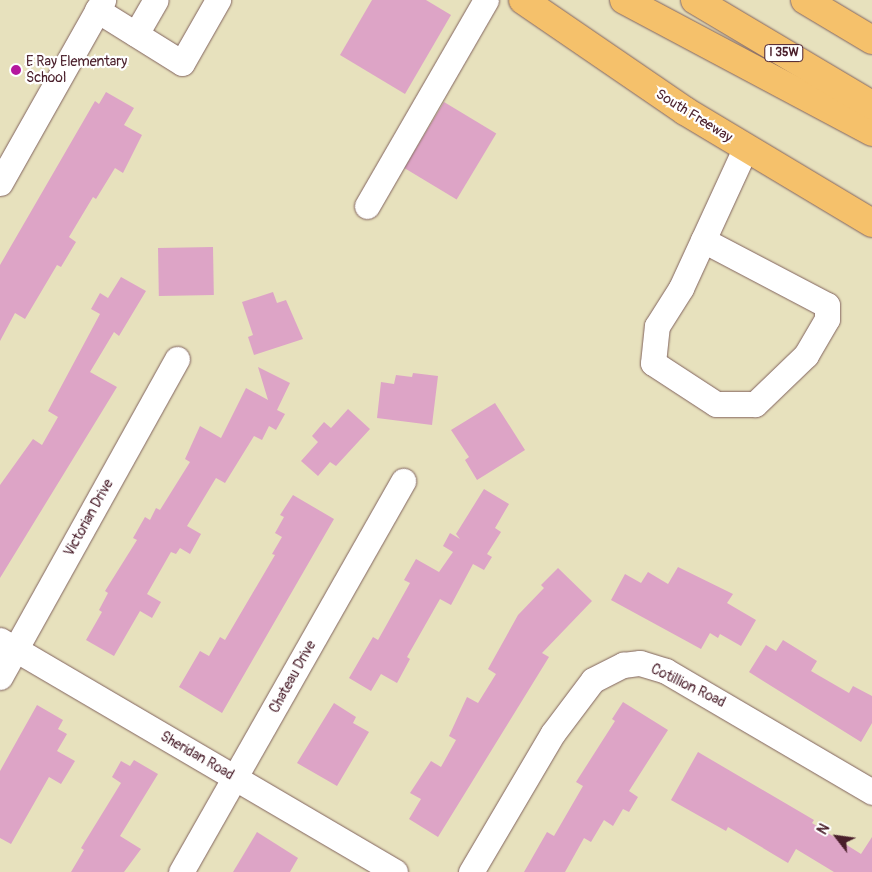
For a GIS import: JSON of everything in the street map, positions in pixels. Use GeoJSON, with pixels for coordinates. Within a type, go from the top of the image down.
{"type":"FeatureCollection","features":[{"type":"Feature","properties":{"kind":"main road","name":"South Freeway"},"geometry":{"type":"LineString","coordinates":[[523,0],[602,57],[872,223]]}},
{"type":"Feature","properties":{"kind":"main road"},"geometry":{"type":"LineString","coordinates":[[624,0],[872,132]]}},
{"type":"Feature","properties":{"kind":"main road","name":"I 35W"},"geometry":{"type":"LineString","coordinates":[[695,0],[872,105]]}},
{"type":"Feature","properties":{"kind":"main road"},"geometry":{"type":"LineString","coordinates":[[805,0],[872,40]]}},
{"type":"Feature","properties":{"kind":"street"},"geometry":{"type":"LineString","coordinates":[[136,34],[156,0]]}},
{"type":"Feature","properties":{"kind":"street"},"geometry":{"type":"LineString","coordinates":[[0,183],[100,5],[136,34],[182,63],[218,0]]}},
{"type":"Feature","properties":{"kind":"street"},"geometry":{"type":"LineString","coordinates":[[366,206],[486,0]]}},
{"type":"Feature","properties":{"kind":"street"},"geometry":{"type":"LineString","coordinates":[[703,240],[827,305],[827,319],[806,355],[755,404],[716,404],[653,363],[658,326],[681,288],[703,240],[746,147]]}},
{"type":"Feature","properties":{"kind":"street","name":"Victorian Drive"},"geometry":{"type":"LineString","coordinates":[[0,677],[8,645],[177,359]]}},
{"type":"Feature","properties":{"kind":"street","name":"Chateau Drive"},"geometry":{"type":"LineString","coordinates":[[181,872],[403,481]]}},
{"type":"Feature","properties":{"kind":"street","name":"Sheridan Road"},"geometry":{"type":"LineString","coordinates":[[8,645],[395,872]]}},
{"type":"Feature","properties":{"kind":"street","name":"Cotillion Road"},"geometry":{"type":"LineString","coordinates":[[471,872],[552,734],[593,680],[623,665],[640,663],[666,671],[872,792]]}},
{"type":"Feature","properties":{"kind":"building"},"geometry":{"type":"Polygon","coordinates":[[[372,0],[426,0],[451,15],[405,94],[340,55],[372,0]]]}},
{"type":"Feature","properties":{"kind":"building"},"geometry":{"type":"Polygon","coordinates":[[[106,92],[134,108],[124,125],[142,135],[123,173],[115,168],[96,199],[93,197],[69,237],[76,242],[61,267],[57,265],[25,319],[15,313],[0,341],[0,265],[95,101],[99,104],[106,92]]]}},
{"type":"Feature","properties":{"kind":"building"},"geometry":{"type":"Polygon","coordinates":[[[444,102],[496,133],[457,199],[404,168],[444,102]]]}},
{"type":"Feature","properties":{"kind":"building"},"geometry":{"type":"Polygon","coordinates":[[[213,247],[214,295],[159,296],[158,248],[213,247]]]}},
{"type":"Feature","properties":{"kind":"building"},"geometry":{"type":"Polygon","coordinates":[[[121,277],[146,291],[119,336],[114,332],[90,372],[117,387],[0,578],[0,485],[33,439],[42,445],[58,417],[48,411],[100,314],[91,309],[100,293],[108,298],[121,277]]]}},
{"type":"Feature","properties":{"kind":"building"},"geometry":{"type":"Polygon","coordinates":[[[273,292],[277,303],[286,300],[303,339],[254,355],[248,337],[253,335],[242,302],[273,292]]]}},
{"type":"Feature","properties":{"kind":"building"},"geometry":{"type":"Polygon","coordinates":[[[258,367],[290,383],[277,410],[285,414],[276,430],[269,426],[262,440],[254,436],[225,483],[216,478],[187,526],[201,534],[190,554],[180,548],[176,554],[171,552],[147,594],[161,602],[152,618],[140,611],[114,656],[86,640],[102,612],[99,610],[108,593],[105,591],[137,540],[133,538],[145,517],[150,520],[156,508],[160,510],[190,462],[185,459],[200,426],[221,438],[246,388],[268,400],[258,367]]]}},
{"type":"Feature","properties":{"kind":"building"},"geometry":{"type":"Polygon","coordinates":[[[413,373],[438,376],[432,425],[377,418],[381,382],[394,384],[396,375],[412,377],[413,373]]]}},
{"type":"Feature","properties":{"kind":"building"},"geometry":{"type":"Polygon","coordinates":[[[495,403],[525,450],[477,480],[465,460],[469,457],[451,430],[495,403]]]}},
{"type":"Feature","properties":{"kind":"building"},"geometry":{"type":"Polygon","coordinates":[[[348,409],[370,429],[336,466],[330,462],[318,476],[301,461],[318,442],[312,436],[324,422],[331,428],[348,409]]]}},
{"type":"Feature","properties":{"kind":"building"},"geometry":{"type":"Polygon","coordinates":[[[484,489],[509,504],[495,528],[501,532],[487,554],[492,557],[484,570],[473,564],[451,605],[440,599],[407,657],[410,659],[397,683],[381,674],[371,691],[349,678],[373,637],[378,640],[410,583],[404,580],[416,559],[439,572],[453,552],[443,546],[450,533],[460,539],[456,534],[484,489]]]}},
{"type":"Feature","properties":{"kind":"building"},"geometry":{"type":"Polygon","coordinates":[[[293,495],[334,519],[222,713],[179,687],[200,651],[209,656],[220,637],[225,640],[275,555],[272,554],[282,537],[275,533],[284,517],[280,515],[293,495]]]}},
{"type":"Feature","properties":{"kind":"building"},"geometry":{"type":"Polygon","coordinates":[[[678,567],[733,594],[727,603],[756,620],[741,646],[720,634],[718,638],[710,633],[701,649],[611,600],[625,574],[641,583],[648,572],[668,584],[678,567]]]}},
{"type":"Feature","properties":{"kind":"building"},"geometry":{"type":"Polygon","coordinates":[[[558,568],[592,601],[542,653],[549,657],[438,837],[409,819],[421,799],[410,793],[431,761],[441,767],[456,740],[449,736],[467,697],[478,703],[496,674],[488,669],[518,615],[544,588],[541,585],[558,568]]]}},
{"type":"Feature","properties":{"kind":"building"},"geometry":{"type":"Polygon","coordinates":[[[783,640],[817,661],[811,671],[849,693],[853,686],[872,696],[872,723],[861,742],[749,672],[766,645],[776,651],[783,640]]]}},
{"type":"Feature","properties":{"kind":"building"},"geometry":{"type":"Polygon","coordinates":[[[623,702],[668,730],[629,791],[638,797],[629,812],[623,809],[613,826],[604,820],[591,842],[584,838],[565,872],[524,872],[547,832],[554,836],[583,786],[576,782],[615,721],[612,719],[623,702]]]}},
{"type":"Feature","properties":{"kind":"building"},"geometry":{"type":"Polygon","coordinates":[[[334,703],[356,717],[353,723],[369,732],[337,786],[297,763],[334,703]]]}},
{"type":"Feature","properties":{"kind":"building"},"geometry":{"type":"Polygon","coordinates":[[[37,705],[63,720],[58,729],[67,734],[57,751],[75,761],[61,784],[49,777],[11,844],[0,838],[0,771],[37,705]]]}},
{"type":"Feature","properties":{"kind":"building"},"geometry":{"type":"Polygon","coordinates":[[[698,752],[814,820],[812,823],[861,854],[872,837],[872,872],[834,872],[796,849],[788,863],[728,827],[726,831],[671,800],[698,752]]]}},
{"type":"Feature","properties":{"kind":"building"},"geometry":{"type":"Polygon","coordinates":[[[134,760],[158,774],[120,836],[141,849],[124,872],[71,872],[84,850],[81,848],[121,783],[112,777],[121,761],[130,766],[134,760]]]}},
{"type":"Feature","properties":{"kind":"building"},"geometry":{"type":"Polygon","coordinates":[[[257,832],[298,858],[290,872],[233,872],[257,832]]]}},
{"type":"Feature","properties":{"kind":"place","name":"E Ray Elementary School"},"geometry":{"type":"Point","coordinates":[16,70]}}]}
